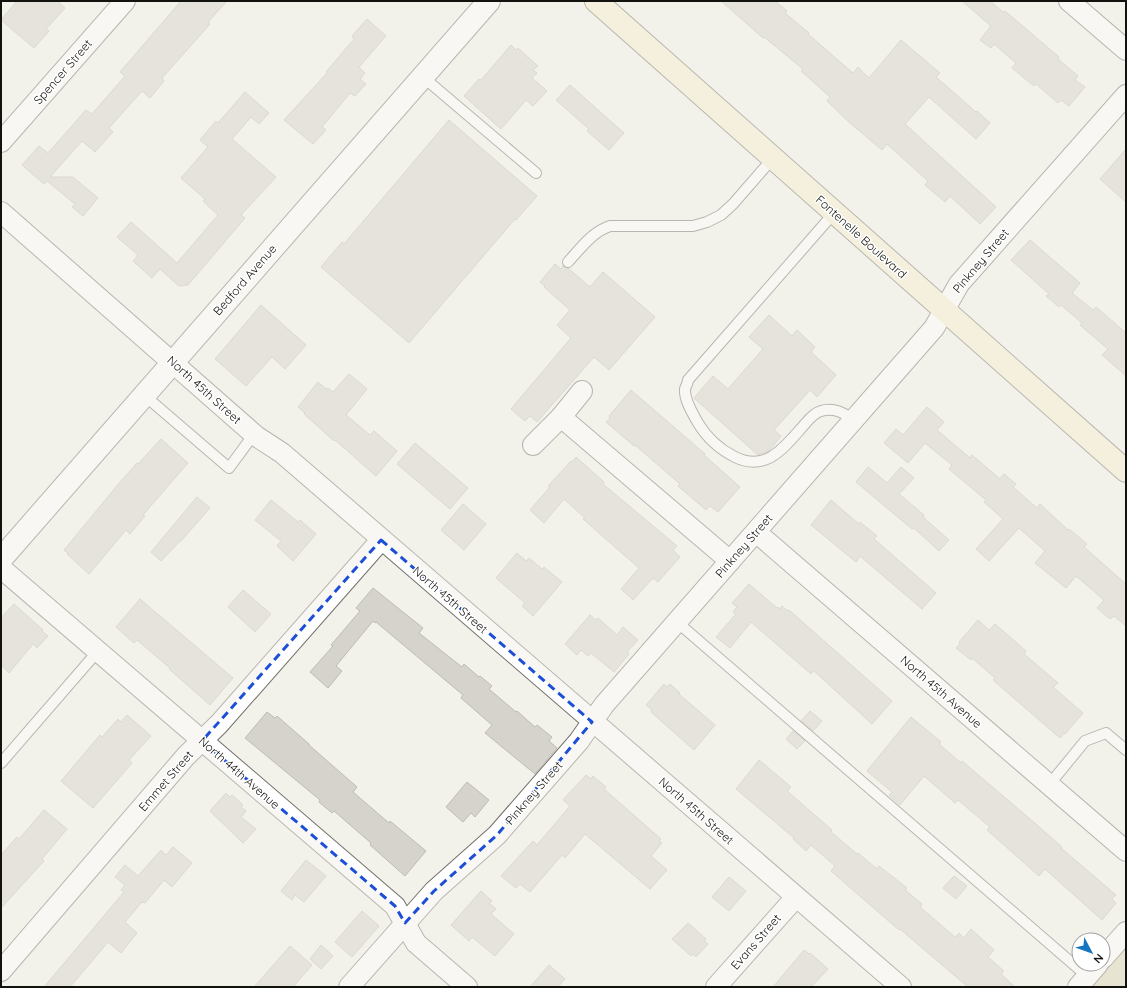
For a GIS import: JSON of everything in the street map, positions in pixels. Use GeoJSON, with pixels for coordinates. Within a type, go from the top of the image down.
{"type":"FeatureCollection","features":[{"type":"Feature","properties":{"kind":"main road","name":"Fontenelle Boulevard"},"geometry":{"type":"LineString","coordinates":[[596,1],[1126,471]]}},
{"type":"Feature","properties":{"kind":"street","name":"Spencer Street"},"geometry":{"type":"LineString","coordinates":[[1,142],[125,1]]}},
{"type":"Feature","properties":{"kind":"street","name":"Bedford Avenue"},"geometry":{"type":"LineString","coordinates":[[1,559],[489,1]]}},
{"type":"Feature","properties":{"kind":"street"},"geometry":{"type":"LineString","coordinates":[[1069,1],[1126,50]]}},
{"type":"Feature","properties":{"kind":"street","name":"Pinkney Street"},"geometry":{"type":"LineString","coordinates":[[349,987],[434,891],[497,835],[579,742],[604,705],[934,328],[959,284],[1126,95]]}},
{"type":"Feature","properties":{"kind":"street","name":"North 45th Street"},"geometry":{"type":"LineString","coordinates":[[1,212],[254,434],[282,454],[901,987]]}},
{"type":"Feature","properties":{"kind":"street"},"geometry":{"type":"LineString","coordinates":[[533,445],[561,416],[582,391]]}},
{"type":"Feature","properties":{"kind":"street"},"geometry":{"type":"LineString","coordinates":[[561,416],[730,561]]}},
{"type":"Feature","properties":{"kind":"street","name":"North 45th Avenue"},"geometry":{"type":"LineString","coordinates":[[756,532],[1126,851]]}},
{"type":"Feature","properties":{"kind":"street","name":"Emmet Street"},"geometry":{"type":"LineString","coordinates":[[1,971],[181,762],[219,724],[381,540]]}},
{"type":"Feature","properties":{"kind":"street","name":"North 44th Avenue"},"geometry":{"type":"LineString","coordinates":[[1,568],[395,906],[416,943],[467,987]]}},
{"type":"Feature","properties":{"kind":"street","name":"Evans Street"},"geometry":{"type":"LineString","coordinates":[[716,987],[796,897]]}},
{"type":"Feature","properties":{"kind":"street"},"geometry":{"type":"LineString","coordinates":[[1111,949],[1126,932]]}},
{"type":"Feature","properties":{"kind":"lane"},"geometry":{"type":"LineString","coordinates":[[423,77],[536,173]]}},
{"type":"Feature","properties":{"kind":"lane"},"geometry":{"type":"LineString","coordinates":[[568,262],[593,235],[606,227],[693,226],[707,222],[721,215],[733,204],[773,158]]}},
{"type":"Feature","properties":{"kind":"lane"},"geometry":{"type":"LineString","coordinates":[[834,213],[688,380],[685,390],[693,415],[702,430],[723,452],[742,461],[755,463],[769,459],[784,447],[811,417],[820,411],[834,409],[842,412],[854,420]]}},
{"type":"Feature","properties":{"kind":"lane"},"geometry":{"type":"LineString","coordinates":[[144,395],[229,468],[254,434]]}},
{"type":"Feature","properties":{"kind":"lane"},"geometry":{"type":"LineString","coordinates":[[677,622],[1088,976]]}},
{"type":"Feature","properties":{"kind":"lane"},"geometry":{"type":"LineString","coordinates":[[1,763],[98,651]]}},
{"type":"Feature","properties":{"kind":"lane"},"geometry":{"type":"LineString","coordinates":[[1049,785],[1085,741],[1106,733],[1126,750]]}},
{"type":"Feature","properties":{"kind":"highlighted area"},"geometry":{"type":"Polygon","coordinates":[[[381,540],[592,722],[497,835],[434,891],[405,923],[395,906],[202,741],[381,540]]]}},
{"type":"Feature","properties":{"kind":"shaded area"},"geometry":{"type":"Polygon","coordinates":[[[1126,946],[1126,987],[1090,987],[1103,972],[1111,972],[1111,963],[1126,946]]]}},
{"type":"Feature","properties":{"kind":"building"},"geometry":{"type":"Polygon","coordinates":[[[17,1],[57,1],[65,8],[46,29],[49,31],[34,48],[1,20],[17,1]]]}},
{"type":"Feature","properties":{"kind":"building"},"geometry":{"type":"Polygon","coordinates":[[[181,1],[227,1],[208,22],[210,24],[162,78],[164,81],[150,98],[142,91],[109,128],[113,132],[95,152],[82,141],[50,177],[73,177],[98,198],[83,216],[72,207],[75,204],[47,181],[44,184],[22,165],[39,146],[48,153],[86,110],[92,114],[125,76],[120,72],[181,1]]]}},
{"type":"Feature","properties":{"kind":"building"},"geometry":{"type":"Polygon","coordinates":[[[721,1],[775,1],[787,11],[785,13],[853,73],[858,67],[869,78],[901,40],[940,73],[936,77],[990,123],[976,139],[929,97],[905,124],[996,207],[980,224],[950,196],[945,202],[925,185],[928,181],[887,144],[882,150],[850,123],[827,101],[830,97],[801,71],[803,69],[764,37],[763,38],[721,1]]]}},
{"type":"Feature","properties":{"kind":"building"},"geometry":{"type":"Polygon","coordinates":[[[962,1],[990,1],[1003,12],[1005,11],[1059,57],[1058,59],[1078,76],[1075,80],[1085,87],[1069,106],[1061,100],[1058,103],[1036,84],[1034,86],[1012,68],[1016,63],[994,44],[991,48],[980,40],[991,26],[962,1]]]}},
{"type":"Feature","properties":{"kind":"building"},"geometry":{"type":"Polygon","coordinates":[[[367,19],[386,36],[359,67],[365,73],[360,79],[366,84],[355,96],[350,93],[322,127],[326,130],[313,144],[284,120],[327,73],[326,72],[354,39],[352,36],[367,19]]]}},
{"type":"Feature","properties":{"kind":"building"},"geometry":{"type":"Polygon","coordinates":[[[511,45],[516,50],[518,48],[538,66],[533,70],[537,73],[532,78],[547,91],[533,106],[526,100],[501,129],[464,96],[479,79],[481,80],[511,45]]]}},
{"type":"Feature","properties":{"kind":"building"},"geometry":{"type":"Polygon","coordinates":[[[570,85],[624,133],[609,150],[587,131],[589,129],[556,100],[570,85]]]}},
{"type":"Feature","properties":{"kind":"building"},"geometry":{"type":"Polygon","coordinates":[[[245,92],[269,113],[259,124],[251,117],[232,139],[276,177],[241,215],[245,218],[188,285],[179,286],[160,269],[152,278],[133,261],[138,255],[117,237],[131,222],[177,263],[218,215],[203,201],[205,199],[181,178],[208,147],[200,140],[216,121],[218,123],[245,92]]]}},
{"type":"Feature","properties":{"kind":"building"},"geometry":{"type":"Polygon","coordinates":[[[449,120],[537,196],[516,220],[515,219],[409,343],[321,267],[342,242],[344,244],[449,120]]]}},
{"type":"Feature","properties":{"kind":"building"},"geometry":{"type":"Polygon","coordinates":[[[1126,149],[1126,202],[1100,179],[1126,149]]]}},
{"type":"Feature","properties":{"kind":"building"},"geometry":{"type":"Polygon","coordinates":[[[1030,240],[1080,283],[1072,293],[1093,310],[1096,307],[1126,333],[1126,376],[1102,355],[1108,349],[1080,325],[1082,323],[1061,305],[1059,307],[1046,296],[1049,294],[1011,260],[1030,240]]]}},
{"type":"Feature","properties":{"kind":"building"},"geometry":{"type":"Polygon","coordinates":[[[555,264],[561,269],[563,266],[568,268],[590,287],[603,272],[655,317],[609,370],[594,357],[537,422],[530,416],[525,421],[511,409],[571,338],[557,325],[570,310],[540,282],[555,264]]]}},
{"type":"Feature","properties":{"kind":"building"},"geometry":{"type":"Polygon","coordinates":[[[261,305],[306,345],[285,369],[272,357],[246,386],[215,359],[261,305]]]}},
{"type":"Feature","properties":{"kind":"building"},"geometry":{"type":"Polygon","coordinates":[[[769,315],[792,336],[797,330],[815,347],[811,352],[836,375],[817,397],[810,390],[774,430],[781,436],[769,451],[758,455],[694,398],[713,376],[728,389],[763,349],[749,337],[769,315]]]}},
{"type":"Feature","properties":{"kind":"building"},"geometry":{"type":"Polygon","coordinates":[[[349,374],[367,389],[346,415],[370,435],[374,431],[397,451],[376,476],[335,440],[334,441],[298,407],[318,382],[326,389],[328,388],[333,392],[349,374]]]}},
{"type":"Feature","properties":{"kind":"building"},"geometry":{"type":"Polygon","coordinates":[[[631,390],[705,454],[704,455],[740,487],[718,512],[710,506],[706,510],[678,486],[680,484],[606,422],[610,418],[609,416],[631,390]]]}},
{"type":"Feature","properties":{"kind":"building"},"geometry":{"type":"Polygon","coordinates":[[[927,407],[944,422],[937,430],[970,458],[972,455],[1000,479],[1004,474],[1016,484],[1013,487],[1037,508],[1040,504],[1068,530],[1069,529],[1087,544],[1084,547],[1126,584],[1126,626],[1114,616],[1110,619],[1097,608],[1104,600],[1076,576],[1066,588],[1035,563],[1045,551],[1019,528],[989,561],[976,549],[1003,519],[984,502],[986,500],[949,469],[952,465],[925,443],[908,463],[884,443],[896,429],[903,435],[927,407]]]}},
{"type":"Feature","properties":{"kind":"building"},"geometry":{"type":"Polygon","coordinates":[[[161,439],[188,463],[143,515],[145,516],[130,534],[126,530],[89,574],[64,550],[121,481],[161,439]]]}},
{"type":"Feature","properties":{"kind":"building"},"geometry":{"type":"Polygon","coordinates":[[[415,443],[468,488],[450,509],[397,464],[415,443]]]}},
{"type":"Feature","properties":{"kind":"building"},"geometry":{"type":"Polygon","coordinates":[[[576,457],[604,482],[603,484],[677,546],[673,550],[680,557],[658,582],[653,578],[633,600],[621,589],[639,568],[583,519],[585,518],[564,499],[544,523],[530,510],[550,487],[548,486],[576,457]]]}},
{"type":"Feature","properties":{"kind":"building"},"geometry":{"type":"Polygon","coordinates":[[[868,467],[887,483],[901,467],[914,478],[899,494],[924,515],[923,517],[949,540],[939,551],[914,528],[912,529],[856,482],[868,467]]]}},
{"type":"Feature","properties":{"kind":"building"},"geometry":{"type":"Polygon","coordinates":[[[197,497],[210,508],[161,561],[151,552],[197,497]]]}},
{"type":"Feature","properties":{"kind":"building"},"geometry":{"type":"Polygon","coordinates":[[[271,500],[298,522],[300,520],[316,534],[293,561],[277,546],[281,541],[255,520],[271,500]]]}},
{"type":"Feature","properties":{"kind":"building"},"geometry":{"type":"Polygon","coordinates":[[[831,500],[859,524],[860,522],[877,536],[874,539],[936,593],[922,609],[860,556],[856,562],[811,525],[831,500]]]}},
{"type":"Feature","properties":{"kind":"building"},"geometry":{"type":"Polygon","coordinates":[[[463,504],[486,524],[464,550],[441,530],[463,504]]]}},
{"type":"Feature","properties":{"kind":"building"},"geometry":{"type":"Polygon","coordinates":[[[517,553],[526,561],[529,558],[542,569],[544,567],[562,582],[533,616],[522,606],[525,603],[496,578],[517,553]]]}},
{"type":"Feature","properties":{"kind":"building"},"geometry":{"type":"Polygon","coordinates":[[[749,584],[777,608],[778,607],[780,609],[782,606],[788,611],[789,610],[892,701],[872,724],[814,671],[811,674],[751,622],[730,648],[716,637],[736,614],[733,612],[737,607],[732,603],[749,584]]]}},
{"type":"Feature","properties":{"kind":"building"},"geometry":{"type":"Polygon","coordinates":[[[373,588],[423,628],[419,633],[462,667],[464,664],[479,677],[480,676],[492,686],[489,689],[516,712],[517,711],[535,727],[537,725],[552,737],[549,741],[557,748],[535,774],[485,733],[492,725],[461,698],[463,695],[376,622],[375,623],[373,621],[336,666],[342,671],[328,688],[310,672],[333,646],[331,645],[360,611],[356,608],[373,588]]]}},
{"type":"Feature","properties":{"kind":"building"},"geometry":{"type":"Polygon","coordinates":[[[243,590],[271,614],[255,632],[228,607],[243,590]]]}},
{"type":"Feature","properties":{"kind":"building"},"geometry":{"type":"Polygon","coordinates":[[[140,599],[233,678],[210,705],[137,640],[134,643],[116,627],[140,599]]]}},
{"type":"Feature","properties":{"kind":"building"},"geometry":{"type":"Polygon","coordinates":[[[14,604],[48,636],[37,648],[33,644],[9,673],[1,665],[1,618],[14,604]]]}},
{"type":"Feature","properties":{"kind":"building"},"geometry":{"type":"Polygon","coordinates":[[[590,615],[596,620],[598,618],[617,635],[623,627],[638,640],[627,652],[629,654],[614,672],[591,653],[588,656],[581,650],[577,655],[565,644],[590,615]]]}},
{"type":"Feature","properties":{"kind":"building"},"geometry":{"type":"Polygon","coordinates":[[[978,620],[989,630],[995,624],[1026,651],[1024,654],[1058,683],[1053,687],[1083,713],[1060,738],[993,680],[995,678],[972,658],[971,660],[956,648],[960,644],[959,642],[978,620]]]}},
{"type":"Feature","properties":{"kind":"building"},"geometry":{"type":"Polygon","coordinates":[[[664,684],[667,687],[670,684],[680,693],[679,694],[715,725],[694,750],[651,712],[652,710],[646,705],[664,684]]]}},
{"type":"Feature","properties":{"kind":"building"},"geometry":{"type":"Polygon","coordinates":[[[810,711],[822,721],[813,731],[801,721],[810,711]]]}},
{"type":"Feature","properties":{"kind":"building"},"geometry":{"type":"Polygon","coordinates":[[[267,712],[275,718],[277,716],[357,787],[353,792],[389,823],[390,821],[426,851],[405,876],[370,845],[371,843],[334,811],[332,813],[319,802],[320,800],[245,738],[267,712]]]}},
{"type":"Feature","properties":{"kind":"building"},"geometry":{"type":"Polygon","coordinates":[[[127,715],[151,736],[129,760],[132,763],[93,808],[61,781],[100,735],[102,737],[118,719],[121,722],[127,715]]]}},
{"type":"Feature","properties":{"kind":"building"},"geometry":{"type":"Polygon","coordinates":[[[911,717],[941,742],[939,744],[961,763],[962,761],[1036,824],[1062,847],[1061,848],[1116,895],[1112,899],[1116,903],[1102,920],[1045,869],[1039,876],[987,830],[990,827],[958,800],[955,803],[924,776],[900,805],[889,795],[892,792],[867,771],[911,717]]]}},
{"type":"Feature","properties":{"kind":"building"},"geometry":{"type":"Polygon","coordinates":[[[793,731],[805,741],[797,749],[786,739],[793,731]]]}},
{"type":"Feature","properties":{"kind":"building"},"geometry":{"type":"Polygon","coordinates":[[[759,760],[791,787],[787,791],[832,830],[831,832],[877,869],[879,866],[907,888],[905,890],[922,904],[920,907],[955,937],[959,933],[964,938],[971,929],[994,950],[988,957],[1004,971],[1001,974],[1015,987],[968,987],[831,871],[835,866],[811,845],[806,851],[793,839],[794,838],[736,789],[759,760]]]}},
{"type":"Feature","properties":{"kind":"building"},"geometry":{"type":"Polygon","coordinates":[[[586,775],[591,779],[593,776],[606,787],[604,789],[661,839],[659,841],[662,843],[651,856],[667,870],[650,889],[585,834],[565,858],[562,855],[530,892],[520,884],[516,888],[501,876],[533,841],[537,845],[570,806],[563,800],[586,775]]]}},
{"type":"Feature","properties":{"kind":"building"},"geometry":{"type":"Polygon","coordinates":[[[467,782],[489,800],[475,817],[471,813],[463,822],[446,807],[467,782]]]}},
{"type":"Feature","properties":{"kind":"building"},"geometry":{"type":"Polygon","coordinates":[[[226,793],[230,797],[232,795],[243,805],[241,807],[246,811],[241,817],[256,829],[243,843],[210,811],[226,793]]]}},
{"type":"Feature","properties":{"kind":"building"},"geometry":{"type":"Polygon","coordinates":[[[44,810],[67,829],[42,859],[44,861],[1,908],[1,855],[17,837],[19,839],[44,810]]]}},
{"type":"Feature","properties":{"kind":"building"},"geometry":{"type":"Polygon","coordinates":[[[173,847],[192,863],[172,887],[164,880],[145,903],[142,902],[125,922],[137,933],[121,953],[108,942],[70,987],[44,987],[124,892],[121,890],[125,885],[115,877],[125,865],[138,876],[161,850],[166,855],[173,847]]]}},
{"type":"Feature","properties":{"kind":"building"},"geometry":{"type":"Polygon","coordinates":[[[306,860],[326,876],[304,902],[295,895],[292,900],[281,891],[306,860]]]}},
{"type":"Feature","properties":{"kind":"building"},"geometry":{"type":"Polygon","coordinates":[[[954,876],[967,886],[956,899],[943,888],[954,876]]]}},
{"type":"Feature","properties":{"kind":"building"},"geometry":{"type":"Polygon","coordinates":[[[729,877],[746,891],[729,911],[712,897],[729,877]]]}},
{"type":"Feature","properties":{"kind":"building"},"geometry":{"type":"Polygon","coordinates":[[[481,891],[492,901],[489,903],[496,909],[491,914],[514,934],[495,956],[472,937],[469,941],[451,925],[481,891]]]}},
{"type":"Feature","properties":{"kind":"building"},"geometry":{"type":"Polygon","coordinates":[[[362,911],[379,926],[352,957],[335,942],[362,911]]]}},
{"type":"Feature","properties":{"kind":"building"},"geometry":{"type":"Polygon","coordinates":[[[688,923],[706,939],[704,941],[708,944],[696,957],[693,954],[691,956],[672,939],[688,923]]]}},
{"type":"Feature","properties":{"kind":"building"},"geometry":{"type":"Polygon","coordinates":[[[321,945],[333,956],[321,969],[310,959],[321,945]]]}},
{"type":"Feature","properties":{"kind":"building"},"geometry":{"type":"Polygon","coordinates":[[[290,946],[312,965],[293,987],[254,987],[290,946]]]}},
{"type":"Feature","properties":{"kind":"building"},"geometry":{"type":"Polygon","coordinates":[[[804,950],[809,954],[810,953],[828,969],[811,987],[773,987],[804,950]]]}},
{"type":"Feature","properties":{"kind":"building"},"geometry":{"type":"Polygon","coordinates":[[[549,965],[565,979],[558,987],[530,987],[549,965]]]}}]}
